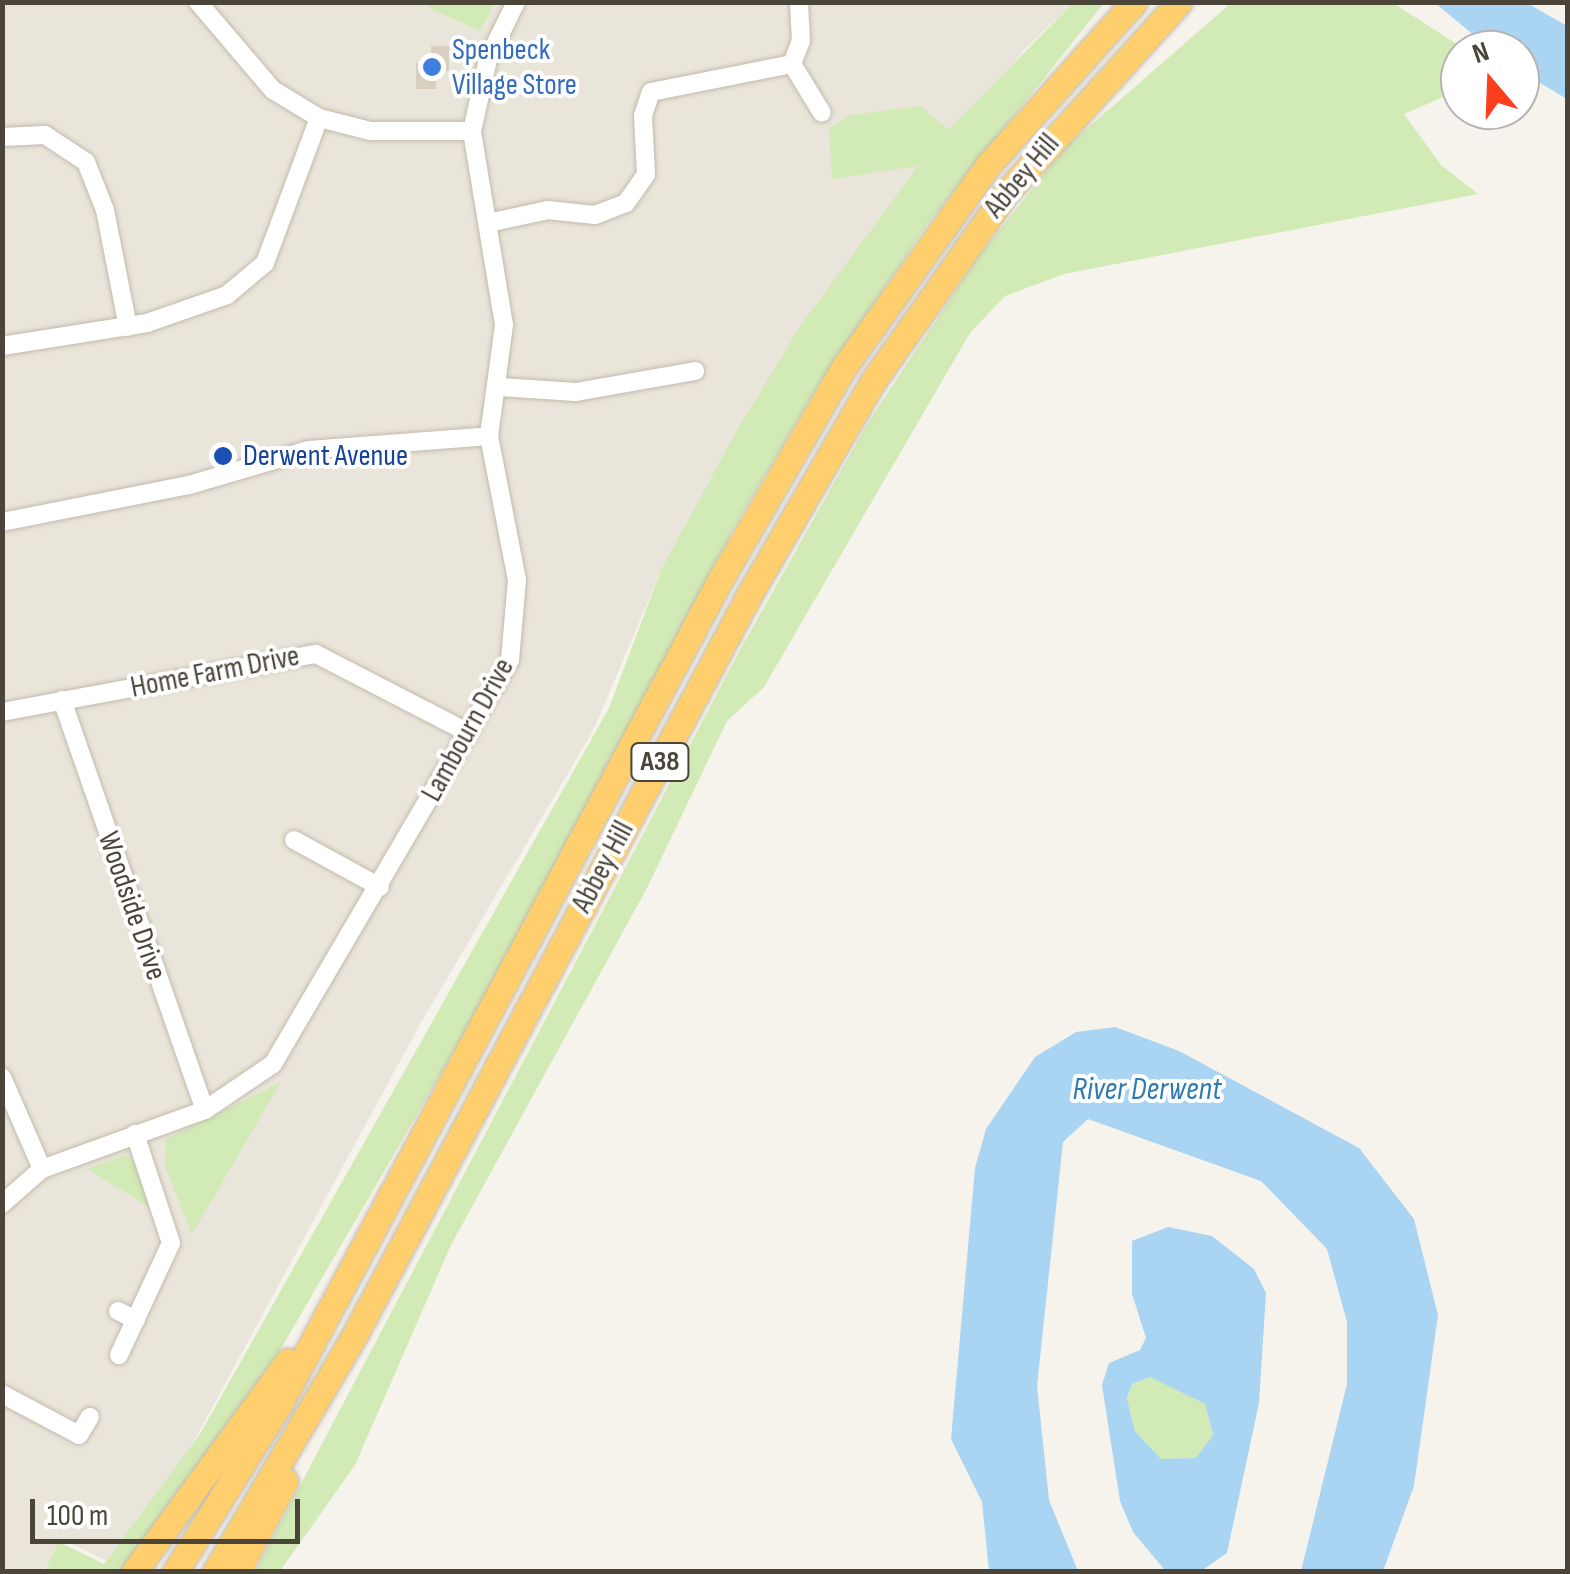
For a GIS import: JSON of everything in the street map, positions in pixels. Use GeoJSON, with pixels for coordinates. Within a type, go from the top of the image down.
{"type":"FeatureCollection","features":[{"type":"Feature","properties":{"kind":"highway","name":"Abbey Hill"},"geometry":{"type":"LineString","coordinates":[[176,1572],[335,1297],[844,368],[988,165],[1134,2]]}},
{"type":"Feature","properties":{"kind":"highway","name":"Abbey Hill"},"geometry":{"type":"LineString","coordinates":[[215,1572],[354,1336],[749,594],[873,381],[1007,192],[1179,2]]}},
{"type":"Feature","properties":{"kind":"highway"},"geometry":{"type":"LineString","coordinates":[[134,1572],[335,1297]]}},
{"type":"Feature","properties":{"kind":"highway"},"geometry":{"type":"LineString","coordinates":[[237,1572],[354,1336]]}},
{"type":"Feature","properties":{"kind":"street"},"geometry":{"type":"LineString","coordinates":[[198,2],[272,90],[319,118],[370,131],[472,130]]}},
{"type":"Feature","properties":{"kind":"street","name":"Lambourn Drive"},"geometry":{"type":"LineString","coordinates":[[2,1204],[42,1168],[206,1110],[255,1080],[289,1044],[510,660],[518,619],[489,436],[500,387],[504,325],[472,130],[488,60],[516,2]]}},
{"type":"Feature","properties":{"kind":"street"},"geometry":{"type":"LineString","coordinates":[[792,64],[801,41],[799,2]]}},
{"type":"Feature","properties":{"kind":"street"},"geometry":{"type":"LineString","coordinates":[[792,64],[822,113]]}},
{"type":"Feature","properties":{"kind":"street"},"geometry":{"type":"LineString","coordinates":[[488,223],[548,210],[612,211],[643,184],[651,92],[792,64]]}},
{"type":"Feature","properties":{"kind":"street"},"geometry":{"type":"LineString","coordinates":[[2,346],[128,326],[227,295],[266,264],[319,118]]}},
{"type":"Feature","properties":{"kind":"street"},"geometry":{"type":"LineString","coordinates":[[2,136],[45,135],[86,162],[105,210],[128,326]]}},
{"type":"Feature","properties":{"kind":"street"},"geometry":{"type":"LineString","coordinates":[[500,387],[576,392],[695,371]]}},
{"type":"Feature","properties":{"kind":"street"},"geometry":{"type":"LineString","coordinates":[[2,522],[189,485],[309,450],[489,436]]}},
{"type":"Feature","properties":{"kind":"street","name":"Home Farm Drive"},"geometry":{"type":"LineString","coordinates":[[2,712],[316,654],[469,733]]}},
{"type":"Feature","properties":{"kind":"street","name":"Woodside Drive"},"geometry":{"type":"LineString","coordinates":[[62,700],[206,1110]]}},
{"type":"Feature","properties":{"kind":"street"},"geometry":{"type":"LineString","coordinates":[[294,840],[380,887]]}},
{"type":"Feature","properties":{"kind":"street"},"geometry":{"type":"LineString","coordinates":[[2,1078],[42,1168]]}},
{"type":"Feature","properties":{"kind":"street"},"geometry":{"type":"LineString","coordinates":[[118,1355],[171,1243],[135,1134]]}},
{"type":"Feature","properties":{"kind":"street"},"geometry":{"type":"LineString","coordinates":[[118,1310],[136,1320]]}},
{"type":"Feature","properties":{"kind":"street"},"geometry":{"type":"LineString","coordinates":[[2,1394],[79,1435],[90,1417]]}},
{"type":"Feature","properties":{"kind":"shaded area"},"geometry":{"type":"Polygon","coordinates":[[[3,3],[1073,3],[1022,52],[661,570],[594,729],[419,1026],[161,1502],[109,1562],[64,1540],[43,1571],[3,1572],[3,3]]]}},
{"type":"Feature","properties":{"kind":"green space"},"geometry":{"type":"Polygon","coordinates":[[[419,3],[495,3],[480,31],[419,3]]]}},
{"type":"Feature","properties":{"kind":"green space"},"geometry":{"type":"Polygon","coordinates":[[[1073,3],[1104,3],[927,225],[818,386],[736,524],[493,984],[279,1352],[124,1571],[44,1572],[59,1542],[104,1564],[200,1434],[609,708],[661,570],[736,432],[801,325],[918,166],[832,179],[829,128],[850,115],[921,106],[948,130],[1073,3]]]}},
{"type":"Feature","properties":{"kind":"green space"},"geometry":{"type":"Polygon","coordinates":[[[1231,3],[1393,3],[1440,33],[1440,99],[1404,114],[1441,165],[1478,194],[1064,274],[1005,296],[970,333],[764,687],[727,721],[647,888],[451,1245],[355,1465],[280,1571],[255,1571],[739,652],[869,421],[978,257],[1067,146],[1231,3]]]}},
{"type":"Feature","properties":{"kind":"green space"},"geometry":{"type":"Polygon","coordinates":[[[281,1082],[192,1234],[165,1167],[166,1139],[281,1082]]]}},
{"type":"Feature","properties":{"kind":"green space"},"geometry":{"type":"Polygon","coordinates":[[[124,1156],[136,1162],[154,1210],[87,1169],[124,1156]]]}},
{"type":"Feature","properties":{"kind":"green space"},"geometry":{"type":"Polygon","coordinates":[[[1150,1377],[1205,1404],[1213,1435],[1196,1458],[1161,1459],[1135,1431],[1127,1400],[1132,1384],[1150,1377]]]}},
{"type":"Feature","properties":{"kind":"water"},"geometry":{"type":"Polygon","coordinates":[[[1435,3],[1527,3],[1567,26],[1567,99],[1540,83],[1540,30],[1468,30],[1435,3]]]}},
{"type":"Feature","properties":{"kind":"water","name":"River Derwent"},"geometry":{"type":"Polygon","coordinates":[[[1115,1027],[1179,1051],[1359,1148],[1414,1219],[1438,1315],[1414,1486],[1383,1571],[1301,1571],[1347,1384],[1347,1322],[1327,1249],[1261,1181],[1088,1119],[1063,1142],[1037,1386],[1049,1500],[1078,1571],[989,1571],[982,1502],[951,1439],[975,1168],[986,1129],[1035,1057],[1076,1032],[1115,1027]]]}},
{"type":"Feature","properties":{"kind":"water"},"geometry":{"type":"Polygon","coordinates":[[[1168,1227],[1212,1236],[1254,1269],[1266,1293],[1259,1403],[1227,1553],[1201,1571],[1164,1569],[1133,1532],[1120,1501],[1102,1385],[1109,1363],[1140,1350],[1146,1338],[1132,1294],[1132,1241],[1168,1227]],[[1150,1377],[1132,1384],[1127,1399],[1135,1431],[1161,1459],[1196,1458],[1213,1435],[1205,1404],[1150,1377]]]}},
{"type":"Feature","properties":{"kind":"building","name":"Spenbeck Village Store"},"geometry":{"type":"Polygon","coordinates":[[[431,46],[449,46],[449,71],[436,71],[436,89],[416,89],[416,63],[431,63],[431,46]]]}},
{"type":"Feature","properties":{"kind":"place","name":"Spenbeck Village Store"},"geometry":{"type":"Point","coordinates":[432,67]}},
{"type":"Feature","properties":{"kind":"place","name":"Derwent Avenue"},"geometry":{"type":"Point","coordinates":[223,456]}}]}
